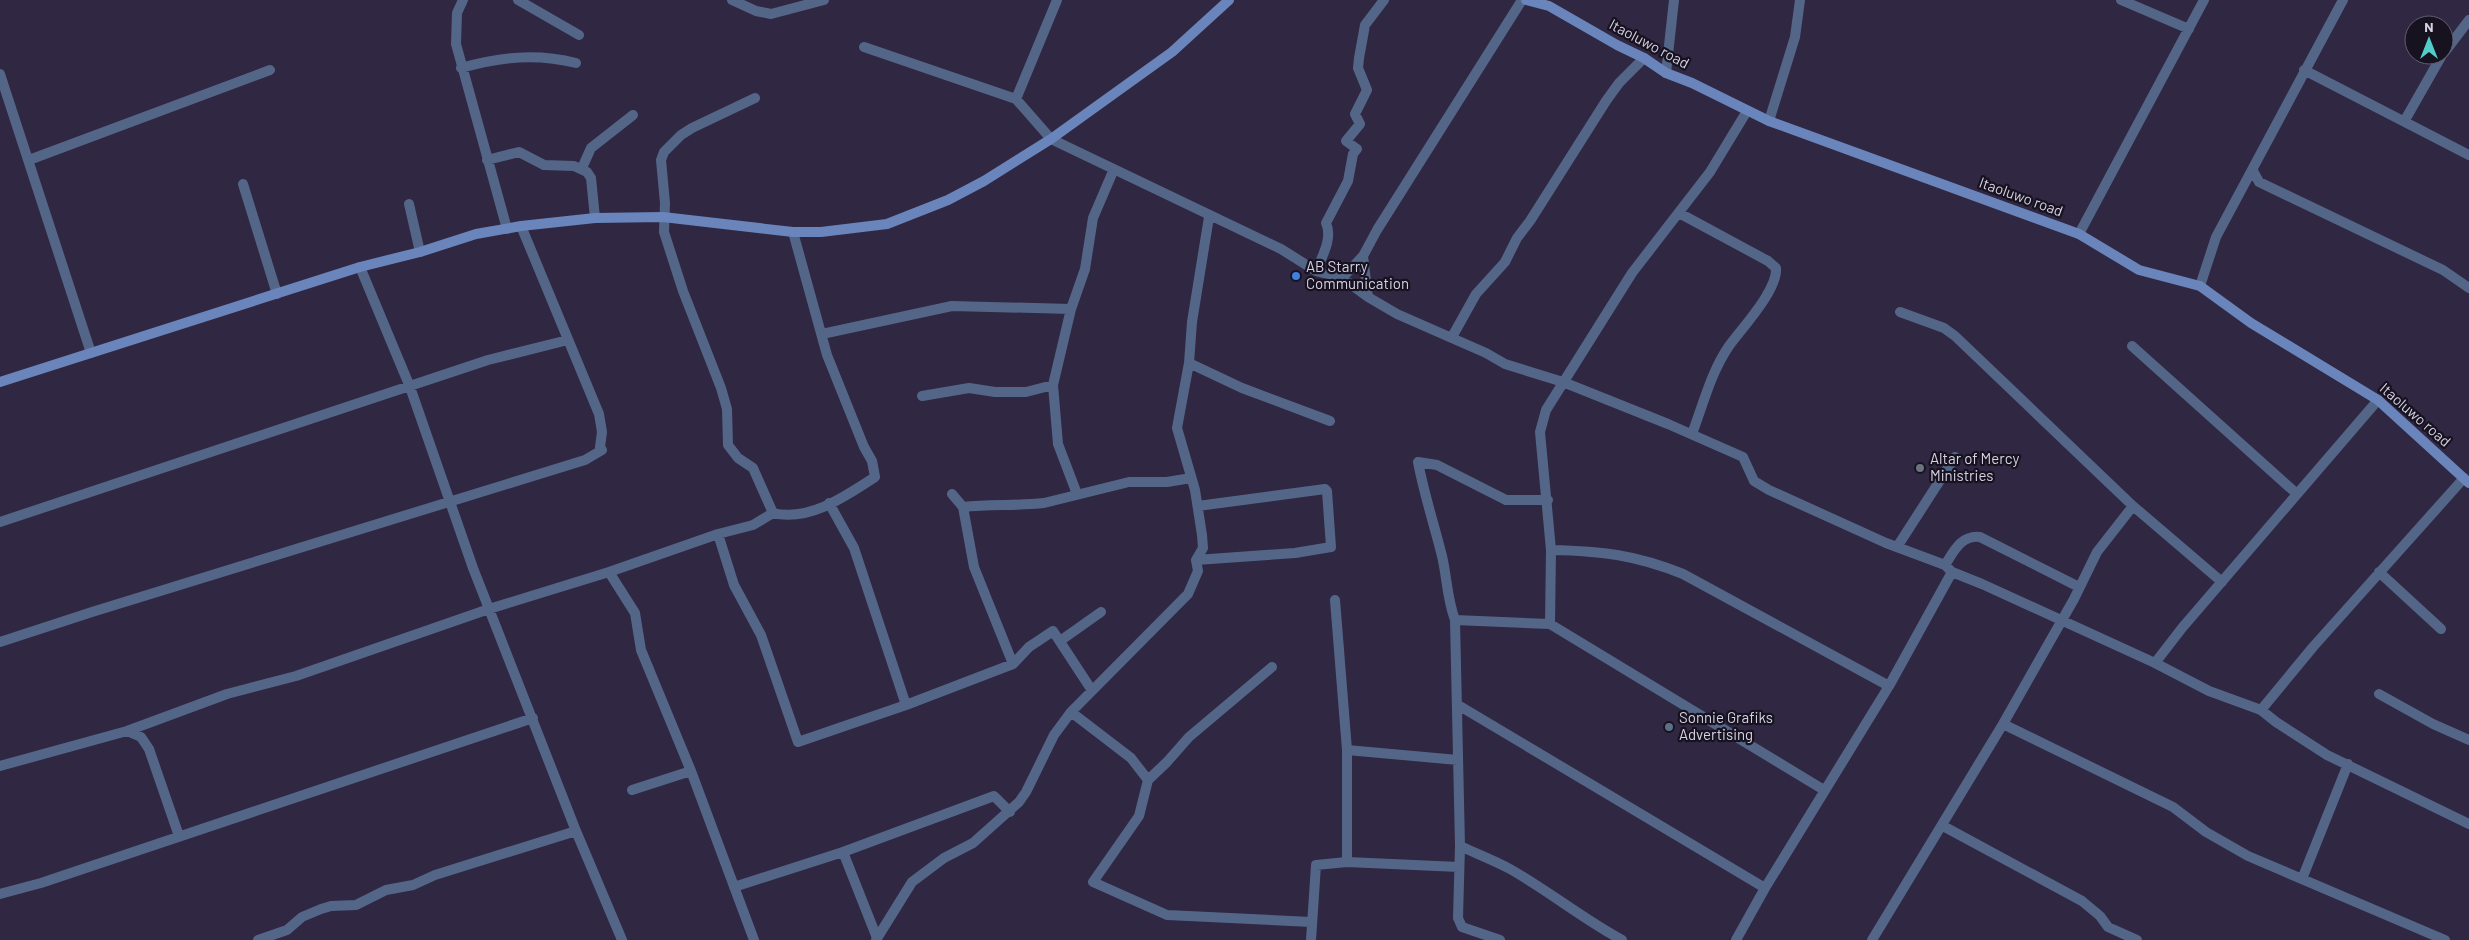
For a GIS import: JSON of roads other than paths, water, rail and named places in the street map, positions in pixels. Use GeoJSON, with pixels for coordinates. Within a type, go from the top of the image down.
{"type":"FeatureCollection","features":[{"type":"Feature","properties":{"kind":"street"},"geometry":{"type":"LineString","coordinates":[[463,0],[457,14],[456,44],[461,68],[507,228]]}},
{"type":"Feature","properties":{"kind":"street"},"geometry":{"type":"LineString","coordinates":[[518,0],[579,35]]}},
{"type":"Feature","properties":{"kind":"street"},"geometry":{"type":"LineString","coordinates":[[732,0],[756,11],[771,14],[824,0]]}},
{"type":"Feature","properties":{"kind":"street"},"geometry":{"type":"LineString","coordinates":[[1016,99],[1057,0]]}},
{"type":"Feature","properties":{"kind":"street"},"geometry":{"type":"LineString","coordinates":[[0,382],[360,267],[420,252],[476,234],[507,228],[595,218],[663,217],[793,232],[821,232],[887,224],[948,200],[984,181],[1051,139],[1172,52],[1229,0]]}},
{"type":"Feature","properties":{"kind":"street"},"geometry":{"type":"LineString","coordinates":[[1316,271],[1328,236],[1329,230],[1326,223],[1348,181],[1353,154],[1357,148],[1346,141],[1360,124],[1355,114],[1367,90],[1358,65],[1366,25],[1384,0]]}},
{"type":"Feature","properties":{"kind":"street"},"geometry":{"type":"LineString","coordinates":[[1342,278],[1363,256],[1377,230],[1522,0]]}},
{"type":"Feature","properties":{"kind":"street","name":"Itaoluwo road"},"geometry":{"type":"LineString","coordinates":[[1526,0],[1549,3],[1617,45],[1644,58],[1666,73],[1692,83],[1769,122],[2079,234],[2139,270],[2200,286],[2251,323],[2378,400],[2467,481]]}},
{"type":"Feature","properties":{"kind":"street"},"geometry":{"type":"LineString","coordinates":[[1666,73],[1674,0]]}},
{"type":"Feature","properties":{"kind":"street"},"geometry":{"type":"LineString","coordinates":[[1769,122],[1796,37],[1800,0]]}},
{"type":"Feature","properties":{"kind":"street"},"geometry":{"type":"LineString","coordinates":[[2121,0],[2189,29]]}},
{"type":"Feature","properties":{"kind":"street"},"geometry":{"type":"LineString","coordinates":[[2079,234],[2204,0]]}},
{"type":"Feature","properties":{"kind":"street"},"geometry":{"type":"LineString","coordinates":[[2200,286],[2216,236],[2253,171],[2304,70],[2343,0]]}},
{"type":"Feature","properties":{"kind":"street"},"geometry":{"type":"LineString","coordinates":[[2454,40],[2469,20]]}},
{"type":"Feature","properties":{"kind":"street"},"geometry":{"type":"LineString","coordinates":[[864,47],[1016,99],[1051,139],[1179,199],[1209,217],[1281,249],[1316,271],[1342,278],[1368,297],[1397,314],[1486,352],[1505,364],[1563,382],[1692,434],[1743,457],[1757,484],[2061,620],[2209,690],[2261,710],[2327,755],[2469,824]]}},
{"type":"Feature","properties":{"kind":"street"},"geometry":{"type":"LineString","coordinates":[[461,68],[508,57],[536,56],[576,63]]}},
{"type":"Feature","properties":{"kind":"street"},"geometry":{"type":"LineString","coordinates":[[1452,337],[1476,294],[1505,262],[1516,238],[1530,221],[1606,101],[1619,83],[1644,58]]}},
{"type":"Feature","properties":{"kind":"street"},"geometry":{"type":"LineString","coordinates":[[2405,120],[2437,65]]}},
{"type":"Feature","properties":{"kind":"street"},"geometry":{"type":"LineString","coordinates":[[29,160],[270,70]]}},
{"type":"Feature","properties":{"kind":"street"},"geometry":{"type":"LineString","coordinates":[[2304,70],[2405,120],[2469,155]]}},
{"type":"Feature","properties":{"kind":"street"},"geometry":{"type":"LineString","coordinates":[[0,74],[91,353]]}},
{"type":"Feature","properties":{"kind":"street"},"geometry":{"type":"LineString","coordinates":[[755,98],[692,128],[664,152],[661,160],[665,203],[663,217],[666,244],[723,395],[727,410],[728,445],[735,455],[753,468],[773,513]]}},
{"type":"Feature","properties":{"kind":"street"},"geometry":{"type":"LineString","coordinates":[[1550,624],[1551,550],[1548,500],[1540,432],[1546,410],[1632,273],[1710,172],[1747,111]]}},
{"type":"Feature","properties":{"kind":"street"},"geometry":{"type":"LineString","coordinates":[[582,168],[591,148],[633,116]]}},
{"type":"Feature","properties":{"kind":"street"},"geometry":{"type":"LineString","coordinates":[[487,160],[519,152],[544,166],[574,166],[582,168],[590,178],[595,218]]}},
{"type":"Feature","properties":{"kind":"street"},"geometry":{"type":"LineString","coordinates":[[1077,494],[1058,444],[1053,385],[1071,309],[1085,269],[1093,218],[1114,169]]}},
{"type":"Feature","properties":{"kind":"street"},"geometry":{"type":"LineString","coordinates":[[2253,171],[2259,182],[2443,270],[2469,288]]}},
{"type":"Feature","properties":{"kind":"street"},"geometry":{"type":"LineString","coordinates":[[243,184],[277,294]]}},
{"type":"Feature","properties":{"kind":"street"},"geometry":{"type":"LineString","coordinates":[[410,204],[420,252]]}},
{"type":"Feature","properties":{"kind":"street"},"geometry":{"type":"LineString","coordinates":[[1679,213],[1768,261],[1776,268],[1777,275],[1770,289],[1721,359],[1692,434]]}},
{"type":"Feature","properties":{"kind":"street"},"geometry":{"type":"LineString","coordinates":[[876,939],[912,882],[944,858],[973,843],[1010,812],[1026,792],[1054,735],[1071,712],[1091,689],[1188,594],[1198,571],[1196,560],[1202,548],[1198,506],[1177,428],[1189,363],[1192,322],[1209,217]]}},
{"type":"Feature","properties":{"kind":"street"},"geometry":{"type":"LineString","coordinates":[[0,642],[449,500],[585,460],[602,450],[600,446],[602,432],[598,414],[521,226]]}},
{"type":"Feature","properties":{"kind":"street"},"geometry":{"type":"LineString","coordinates":[[0,766],[127,731],[210,700],[296,676],[489,609],[609,572],[718,534],[753,524],[773,513],[796,515],[829,504],[875,477],[872,461],[864,447],[837,383],[793,232]]}},
{"type":"Feature","properties":{"kind":"street"},"geometry":{"type":"LineString","coordinates":[[1363,256],[1368,297]]}},
{"type":"Feature","properties":{"kind":"street"},"geometry":{"type":"LineString","coordinates":[[360,267],[410,387],[489,609],[576,831],[622,940]]}},
{"type":"Feature","properties":{"kind":"street"},"geometry":{"type":"LineString","coordinates":[[822,334],[952,306],[1071,309]]}},
{"type":"Feature","properties":{"kind":"street"},"geometry":{"type":"LineString","coordinates":[[1900,312],[1944,328],[1956,336],[2133,506],[2222,582]]}},
{"type":"Feature","properties":{"kind":"street"},"geometry":{"type":"LineString","coordinates":[[0,522],[488,360],[568,340]]}},
{"type":"Feature","properties":{"kind":"street"},"geometry":{"type":"LineString","coordinates":[[2132,346],[2297,494]]}},
{"type":"Feature","properties":{"kind":"street"},"geometry":{"type":"LineString","coordinates":[[1189,363],[1242,388],[1330,421]]}},
{"type":"Feature","properties":{"kind":"street"},"geometry":{"type":"LineString","coordinates":[[922,396],[969,388],[995,392],[1026,392],[1053,385]]}},
{"type":"Feature","properties":{"kind":"street"},"geometry":{"type":"LineString","coordinates":[[2155,663],[2378,400]]}},
{"type":"Feature","properties":{"kind":"street"},"geometry":{"type":"LineString","coordinates":[[1897,547],[1955,457]]}},
{"type":"Feature","properties":{"kind":"street"},"geometry":{"type":"LineString","coordinates":[[1500,940],[1474,933],[1459,924],[1460,846],[1455,620],[1449,603],[1442,556],[1425,497],[1418,462],[1437,465],[1506,500],[1548,500]]}},
{"type":"Feature","properties":{"kind":"street"},"geometry":{"type":"LineString","coordinates":[[963,507],[990,504],[1044,503],[1129,482],[1166,482],[1191,478]]}},
{"type":"Feature","properties":{"kind":"street"},"geometry":{"type":"LineString","coordinates":[[2261,710],[2379,572],[2467,481]]}},
{"type":"Feature","properties":{"kind":"street"},"geometry":{"type":"LineString","coordinates":[[1196,560],[1295,553],[1331,547],[1328,491],[1325,489],[1198,506]]}},
{"type":"Feature","properties":{"kind":"street"},"geometry":{"type":"LineString","coordinates":[[952,494],[963,507],[974,567],[1014,664]]}},
{"type":"Feature","properties":{"kind":"street"},"geometry":{"type":"LineString","coordinates":[[829,504],[854,548],[906,705]]}},
{"type":"Feature","properties":{"kind":"street"},"geometry":{"type":"LineString","coordinates":[[1872,940],[1943,826],[2003,724],[2097,552],[2133,506]]}},
{"type":"Feature","properties":{"kind":"street"},"geometry":{"type":"LineString","coordinates":[[718,534],[734,585],[761,635],[798,742],[906,705],[1014,664],[1029,647],[1053,631],[1091,689]]}},
{"type":"Feature","properties":{"kind":"street"},"geometry":{"type":"LineString","coordinates":[[1736,940],[1765,888],[1888,686],[1962,542],[1969,537],[1980,537],[2079,587]]}},
{"type":"Feature","properties":{"kind":"street"},"geometry":{"type":"LineString","coordinates":[[1551,550],[1596,551],[1652,561],[1683,574],[1888,686]]}},
{"type":"Feature","properties":{"kind":"street"},"geometry":{"type":"LineString","coordinates":[[609,572],[635,614],[641,650],[691,772],[754,940]]}},
{"type":"Feature","properties":{"kind":"street"},"geometry":{"type":"LineString","coordinates":[[2379,572],[2441,629]]}},
{"type":"Feature","properties":{"kind":"street"},"geometry":{"type":"LineString","coordinates":[[1336,600],[1347,750],[1347,862]]}},
{"type":"Feature","properties":{"kind":"street"},"geometry":{"type":"LineString","coordinates":[[1060,641],[1101,612]]}},
{"type":"Feature","properties":{"kind":"street"},"geometry":{"type":"LineString","coordinates":[[1455,620],[1550,624],[1824,790]]}},
{"type":"Feature","properties":{"kind":"street"},"geometry":{"type":"LineString","coordinates":[[1272,667],[1189,737],[1148,780],[1139,816],[1093,882],[1167,915],[1311,922]]}},
{"type":"Feature","properties":{"kind":"street"},"geometry":{"type":"LineString","coordinates":[[2379,694],[2433,724],[2469,740]]}},
{"type":"Feature","properties":{"kind":"street"},"geometry":{"type":"LineString","coordinates":[[1458,706],[1765,888]]}},
{"type":"Feature","properties":{"kind":"street"},"geometry":{"type":"LineString","coordinates":[[1071,712],[1131,758],[1148,780]]}},
{"type":"Feature","properties":{"kind":"street"},"geometry":{"type":"LineString","coordinates":[[0,894],[41,883],[532,718]]}},
{"type":"Feature","properties":{"kind":"street"},"geometry":{"type":"LineString","coordinates":[[2003,724],[2173,807],[2206,832],[2248,856],[2429,936],[2445,940]]}},
{"type":"Feature","properties":{"kind":"street"},"geometry":{"type":"LineString","coordinates":[[127,731],[141,737],[149,749],[167,796],[179,836]]}},
{"type":"Feature","properties":{"kind":"street"},"geometry":{"type":"LineString","coordinates":[[1347,750],[1458,760]]}},
{"type":"Feature","properties":{"kind":"street"},"geometry":{"type":"LineString","coordinates":[[2302,879],[2348,764]]}},
{"type":"Feature","properties":{"kind":"street"},"geometry":{"type":"LineString","coordinates":[[632,790],[691,772]]}},
{"type":"Feature","properties":{"kind":"street"},"geometry":{"type":"LineString","coordinates":[[734,886],[843,852],[994,796],[1010,812]]}},
{"type":"Feature","properties":{"kind":"street"},"geometry":{"type":"LineString","coordinates":[[1943,826],[2082,902],[2100,916],[2108,927],[2136,940]]}},
{"type":"Feature","properties":{"kind":"street"},"geometry":{"type":"LineString","coordinates":[[258,940],[287,930],[302,916],[321,909],[331,906],[356,905],[386,890],[413,885],[435,875],[576,831]]}},
{"type":"Feature","properties":{"kind":"street"},"geometry":{"type":"LineString","coordinates":[[1460,846],[1509,868],[1554,896],[1596,926],[1622,940]]}},
{"type":"Feature","properties":{"kind":"street"},"geometry":{"type":"LineString","coordinates":[[843,852],[876,939]]}},
{"type":"Feature","properties":{"kind":"street"},"geometry":{"type":"LineString","coordinates":[[1311,940],[1316,865],[1347,862],[1459,867]]}},
{"type":"Feature","properties":{"kind":"place","name":"AB Starry Communication"},"geometry":{"type":"Point","coordinates":[1296,276]}},
{"type":"Feature","properties":{"kind":"place","name":"Altar of Mercy Ministries"},"geometry":{"type":"Point","coordinates":[1920,468]}},
{"type":"Feature","properties":{"kind":"place","name":"Sonnie Grafiks Advertising"},"geometry":{"type":"Point","coordinates":[1669,727]}}]}
